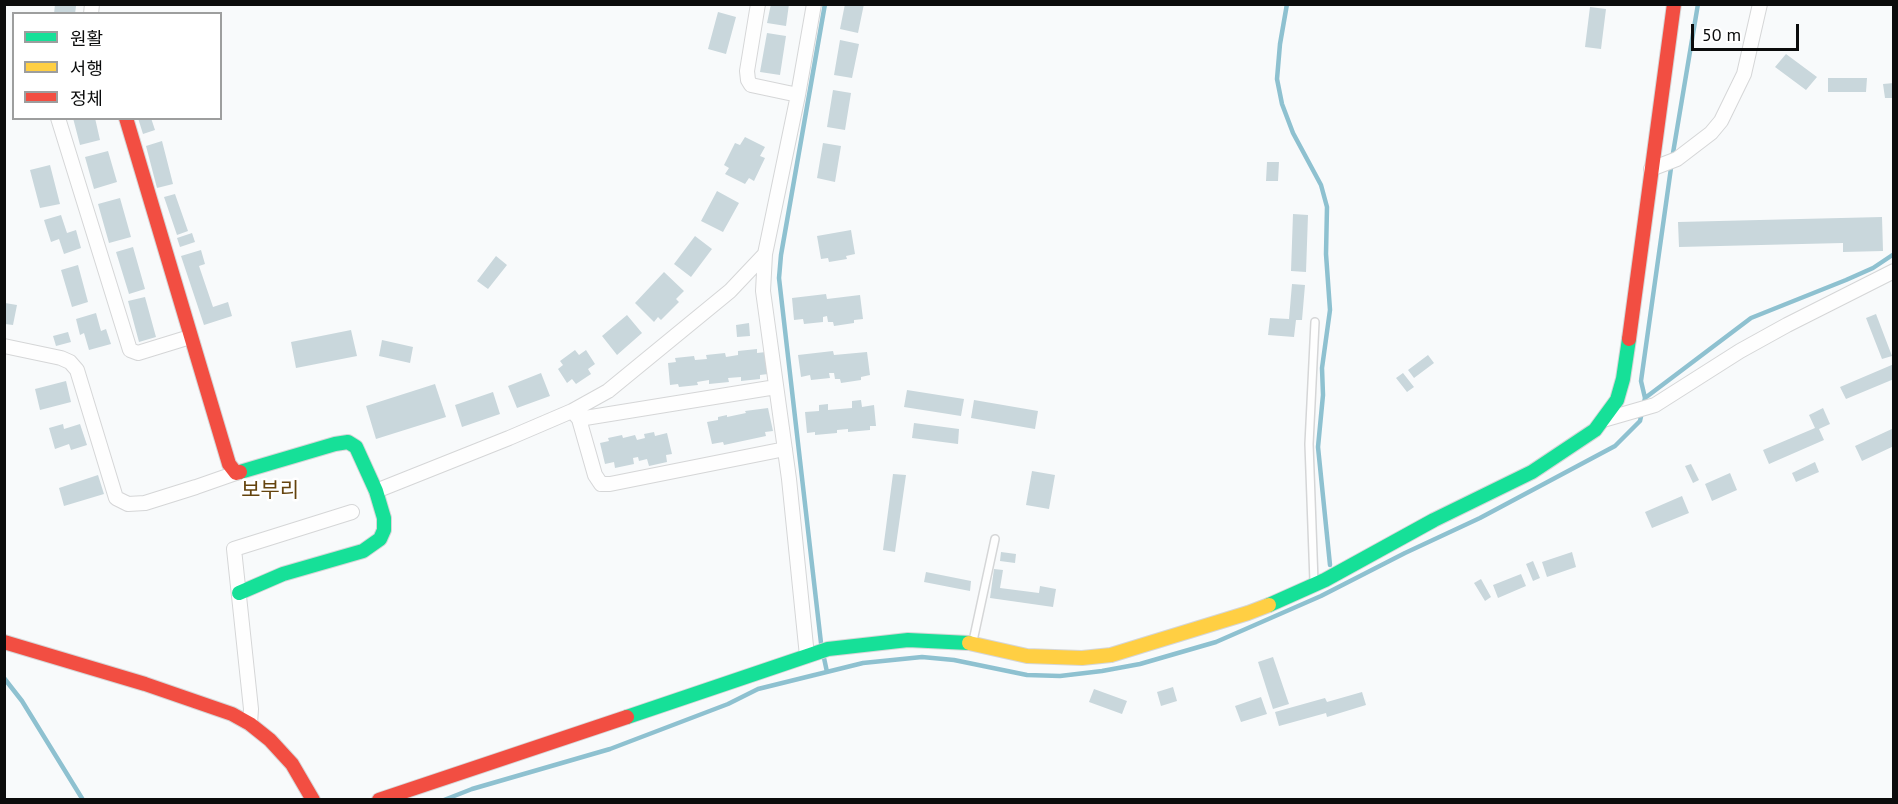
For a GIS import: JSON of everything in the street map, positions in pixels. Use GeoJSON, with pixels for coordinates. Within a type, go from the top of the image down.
{"type":"FeatureCollection","features":[{"type":"Feature","properties":{"kind":"street"},"geometry":{"type":"LineString","coordinates":[[758,4],[747,71],[748,80],[752,85],[798,95]]}},
{"type":"Feature","properties":{"kind":"street"},"geometry":{"type":"LineString","coordinates":[[807,656],[785,449],[763,291],[765,254],[798,95],[814,4]]}},
{"type":"Feature","properties":{"kind":"street"},"geometry":{"type":"LineString","coordinates":[[380,800],[828,649],[908,640],[941,640],[973,643],[1027,656],[1082,658],[1111,655],[1248,613],[1314,585],[1434,520],[1532,471],[1595,430],[1617,400],[1623,379],[1674,4]]}},
{"type":"Feature","properties":{"kind":"street"},"geometry":{"type":"LineString","coordinates":[[1651,169],[1677,159],[1711,133],[1721,121],[1744,74],[1760,4]]}},
{"type":"Feature","properties":{"kind":"street"},"geometry":{"type":"LineString","coordinates":[[59,120],[130,350],[138,353],[190,337]]}},
{"type":"Feature","properties":{"kind":"street"},"geometry":{"type":"LineString","coordinates":[[127,120],[229,464],[236,473]]}},
{"type":"Feature","properties":{"kind":"street"},"geometry":{"type":"LineString","coordinates":[[575,415],[608,392],[730,291],[765,254]]}},
{"type":"Feature","properties":{"kind":"street"},"geometry":{"type":"LineString","coordinates":[[1603,420],[1655,405],[1768,335],[1893,271]]}},
{"type":"Feature","properties":{"kind":"street"},"geometry":{"type":"LineString","coordinates":[[4,346],[61,358],[70,362],[77,370],[116,498],[128,504],[145,503],[334,444],[348,442],[356,447],[376,491],[384,518],[384,530],[380,539],[363,551],[283,574],[238,593]]}},
{"type":"Feature","properties":{"kind":"street"},"geometry":{"type":"LineString","coordinates":[[376,491],[575,415],[776,387]]}},
{"type":"Feature","properties":{"kind":"street"},"geometry":{"type":"LineString","coordinates":[[575,415],[595,475],[601,484],[785,449]]}},
{"type":"Feature","properties":{"kind":"street"},"geometry":{"type":"LineString","coordinates":[[250,724],[251,709],[234,549],[352,512]]}},
{"type":"Feature","properties":{"kind":"street"},"geometry":{"type":"LineString","coordinates":[[4,642],[196,700],[232,714],[250,724],[270,740],[292,764],[313,800]]}},
{"type":"Feature","properties":{"kind":"lane"},"geometry":{"type":"LineString","coordinates":[[1314,585],[1309,444],[1315,322]]}},
{"type":"Feature","properties":{"kind":"lane"},"geometry":{"type":"LineString","coordinates":[[973,643],[995,539]]}},
{"type":"Feature","properties":{"kind":"building"},"geometry":{"type":"Polygon","coordinates":[[[55,4],[76,6],[75,12],[54,12],[55,4]]]}},
{"type":"Feature","properties":{"kind":"building"},"geometry":{"type":"Polygon","coordinates":[[[771,4],[789,4],[786,26],[767,23],[771,4]]]}},
{"type":"Feature","properties":{"kind":"building"},"geometry":{"type":"Polygon","coordinates":[[[845,4],[864,4],[858,33],[840,29],[845,4]]]}},
{"type":"Feature","properties":{"kind":"building"},"geometry":{"type":"Polygon","coordinates":[[[1590,7],[1606,9],[1601,49],[1585,47],[1590,7]]]}},
{"type":"Feature","properties":{"kind":"building"},"geometry":{"type":"Polygon","coordinates":[[[718,12],[736,17],[726,54],[708,49],[718,12]]]}},
{"type":"Feature","properties":{"kind":"building"},"geometry":{"type":"Polygon","coordinates":[[[767,33],[786,36],[780,75],[760,72],[767,33]]]}},
{"type":"Feature","properties":{"kind":"building"},"geometry":{"type":"Polygon","coordinates":[[[840,40],[859,44],[852,78],[834,75],[840,40]]]}},
{"type":"Feature","properties":{"kind":"building"},"geometry":{"type":"Polygon","coordinates":[[[1786,54],[1817,77],[1806,90],[1775,67],[1786,54]]]}},
{"type":"Feature","properties":{"kind":"building"},"geometry":{"type":"Polygon","coordinates":[[[1828,78],[1867,78],[1866,92],[1828,92],[1828,78]]]}},
{"type":"Feature","properties":{"kind":"building"},"geometry":{"type":"Polygon","coordinates":[[[1894,83],[1894,98],[1885,98],[1883,84],[1894,83]]]}},
{"type":"Feature","properties":{"kind":"building"},"geometry":{"type":"Polygon","coordinates":[[[833,90],[851,93],[845,130],[827,127],[833,90]]]}},
{"type":"Feature","properties":{"kind":"building"},"geometry":{"type":"Polygon","coordinates":[[[74,120],[95,120],[100,140],[80,145],[74,120]]]}},
{"type":"Feature","properties":{"kind":"building"},"geometry":{"type":"Polygon","coordinates":[[[139,120],[152,120],[155,130],[143,134],[139,120]]]}},
{"type":"Feature","properties":{"kind":"building"},"geometry":{"type":"Polygon","coordinates":[[[745,137],[765,147],[760,156],[765,158],[754,181],[749,178],[745,184],[725,174],[729,168],[724,165],[735,143],[740,145],[745,137]]]}},
{"type":"Feature","properties":{"kind":"building"},"geometry":{"type":"Polygon","coordinates":[[[162,141],[173,184],[157,188],[146,146],[162,141]]]}},
{"type":"Feature","properties":{"kind":"building"},"geometry":{"type":"Polygon","coordinates":[[[823,143],[841,146],[835,182],[817,178],[823,143]]]}},
{"type":"Feature","properties":{"kind":"building"},"geometry":{"type":"Polygon","coordinates":[[[108,151],[117,182],[94,189],[85,157],[108,151]]]}},
{"type":"Feature","properties":{"kind":"building"},"geometry":{"type":"Polygon","coordinates":[[[1267,162],[1279,162],[1278,181],[1266,181],[1267,162]]]}},
{"type":"Feature","properties":{"kind":"building"},"geometry":{"type":"Polygon","coordinates":[[[50,165],[60,204],[40,208],[30,170],[50,165]]]}},
{"type":"Feature","properties":{"kind":"building"},"geometry":{"type":"Polygon","coordinates":[[[717,191],[739,203],[723,232],[701,221],[717,191]]]}},
{"type":"Feature","properties":{"kind":"building"},"geometry":{"type":"Polygon","coordinates":[[[175,194],[188,231],[177,235],[164,197],[175,194]]]}},
{"type":"Feature","properties":{"kind":"building"},"geometry":{"type":"Polygon","coordinates":[[[120,198],[131,237],[109,243],[98,204],[120,198]]]}},
{"type":"Feature","properties":{"kind":"building"},"geometry":{"type":"Polygon","coordinates":[[[1293,214],[1308,215],[1306,272],[1291,271],[1293,214]]]}},
{"type":"Feature","properties":{"kind":"building"},"geometry":{"type":"Polygon","coordinates":[[[61,215],[67,233],[76,230],[81,248],[64,254],[59,239],[51,242],[44,220],[61,215]]]}},
{"type":"Feature","properties":{"kind":"building"},"geometry":{"type":"Polygon","coordinates":[[[1882,217],[1883,251],[1843,252],[1843,243],[1679,247],[1678,222],[1882,217]]]}},
{"type":"Feature","properties":{"kind":"building"},"geometry":{"type":"Polygon","coordinates":[[[851,230],[855,254],[846,256],[847,259],[829,262],[828,258],[821,259],[817,236],[851,230]]]}},
{"type":"Feature","properties":{"kind":"building"},"geometry":{"type":"Polygon","coordinates":[[[192,233],[195,242],[180,247],[177,238],[192,233]]]}},
{"type":"Feature","properties":{"kind":"building"},"geometry":{"type":"Polygon","coordinates":[[[695,236],[712,249],[691,277],[674,264],[695,236]]]}},
{"type":"Feature","properties":{"kind":"building"},"geometry":{"type":"Polygon","coordinates":[[[133,247],[145,289],[129,294],[116,252],[133,247]]]}},
{"type":"Feature","properties":{"kind":"building"},"geometry":{"type":"Polygon","coordinates":[[[201,250],[205,264],[199,266],[213,307],[228,302],[232,316],[204,325],[181,256],[201,250]]]}},
{"type":"Feature","properties":{"kind":"building"},"geometry":{"type":"Polygon","coordinates":[[[496,256],[507,265],[488,289],[477,281],[496,256]]]}},
{"type":"Feature","properties":{"kind":"building"},"geometry":{"type":"Polygon","coordinates":[[[78,265],[88,302],[72,307],[61,270],[78,265]]]}},
{"type":"Feature","properties":{"kind":"building"},"geometry":{"type":"Polygon","coordinates":[[[664,272],[684,291],[676,299],[679,302],[661,320],[658,317],[654,322],[635,303],[664,272]]]}},
{"type":"Feature","properties":{"kind":"building"},"geometry":{"type":"Polygon","coordinates":[[[1292,284],[1305,285],[1302,320],[1296,320],[1294,337],[1268,335],[1270,318],[1289,319],[1292,284]]]}},
{"type":"Feature","properties":{"kind":"building"},"geometry":{"type":"Polygon","coordinates":[[[826,294],[827,299],[860,295],[863,319],[834,326],[833,322],[828,322],[827,316],[823,317],[823,322],[804,324],[803,319],[794,320],[792,298],[826,294]]]}},
{"type":"Feature","properties":{"kind":"building"},"geometry":{"type":"Polygon","coordinates":[[[145,297],[156,337],[139,342],[128,301],[145,297]]]}},
{"type":"Feature","properties":{"kind":"building"},"geometry":{"type":"Polygon","coordinates":[[[5,303],[17,305],[13,325],[5,324],[5,303]]]}},
{"type":"Feature","properties":{"kind":"building"},"geometry":{"type":"Polygon","coordinates":[[[96,313],[101,331],[106,329],[111,344],[89,350],[84,333],[80,335],[76,319],[96,313]]]}},
{"type":"Feature","properties":{"kind":"building"},"geometry":{"type":"Polygon","coordinates":[[[1876,314],[1892,356],[1882,359],[1866,318],[1876,314]]]}},
{"type":"Feature","properties":{"kind":"building"},"geometry":{"type":"Polygon","coordinates":[[[627,315],[642,333],[617,355],[602,336],[627,315]]]}},
{"type":"Feature","properties":{"kind":"building"},"geometry":{"type":"Polygon","coordinates":[[[749,323],[750,336],[737,337],[736,325],[749,323]]]}},
{"type":"Feature","properties":{"kind":"building"},"geometry":{"type":"Polygon","coordinates":[[[351,330],[357,356],[296,368],[291,342],[351,330]]]}},
{"type":"Feature","properties":{"kind":"building"},"geometry":{"type":"Polygon","coordinates":[[[68,332],[71,342],[56,346],[53,336],[68,332]]]}},
{"type":"Feature","properties":{"kind":"building"},"geometry":{"type":"Polygon","coordinates":[[[382,340],[413,347],[410,363],[379,356],[382,340]]]}},
{"type":"Feature","properties":{"kind":"building"},"geometry":{"type":"Polygon","coordinates":[[[757,349],[757,353],[766,352],[768,374],[760,375],[760,379],[741,381],[741,377],[728,378],[729,382],[709,384],[709,380],[697,382],[698,385],[679,387],[678,384],[670,385],[668,363],[676,362],[675,358],[694,356],[695,360],[707,359],[706,355],[725,353],[726,357],[738,355],[738,351],[757,349]]]}},
{"type":"Feature","properties":{"kind":"building"},"geometry":{"type":"Polygon","coordinates":[[[575,350],[579,355],[586,350],[595,364],[588,369],[591,374],[576,384],[572,379],[567,383],[558,369],[563,365],[560,361],[575,350]]]}},
{"type":"Feature","properties":{"kind":"building"},"geometry":{"type":"Polygon","coordinates":[[[833,351],[834,355],[867,352],[870,375],[861,377],[861,380],[841,383],[840,379],[835,379],[834,373],[829,373],[830,378],[811,380],[810,375],[801,377],[798,355],[833,351]]]}},
{"type":"Feature","properties":{"kind":"building"},"geometry":{"type":"Polygon","coordinates":[[[1428,355],[1434,363],[1414,378],[1408,370],[1428,355]]]}},
{"type":"Feature","properties":{"kind":"building"},"geometry":{"type":"Polygon","coordinates":[[[1894,364],[1894,379],[1846,399],[1840,387],[1894,364]]]}},
{"type":"Feature","properties":{"kind":"building"},"geometry":{"type":"Polygon","coordinates":[[[541,373],[550,396],[517,408],[508,386],[541,373]]]}},
{"type":"Feature","properties":{"kind":"building"},"geometry":{"type":"Polygon","coordinates":[[[1403,373],[1414,387],[1407,392],[1396,378],[1403,373]]]}},
{"type":"Feature","properties":{"kind":"building"},"geometry":{"type":"Polygon","coordinates":[[[66,381],[71,402],[40,410],[35,389],[66,381]]]}},
{"type":"Feature","properties":{"kind":"building"},"geometry":{"type":"Polygon","coordinates":[[[435,384],[446,417],[376,439],[366,406],[435,384]]]}},
{"type":"Feature","properties":{"kind":"building"},"geometry":{"type":"Polygon","coordinates":[[[907,390],[964,399],[961,416],[904,407],[907,390]]]}},
{"type":"Feature","properties":{"kind":"building"},"geometry":{"type":"Polygon","coordinates":[[[493,392],[500,414],[462,427],[455,405],[493,392]]]}},
{"type":"Feature","properties":{"kind":"building"},"geometry":{"type":"Polygon","coordinates":[[[861,400],[862,407],[874,405],[876,426],[870,426],[870,430],[848,432],[848,429],[837,430],[837,433],[815,435],[815,432],[807,433],[805,412],[819,411],[819,405],[828,404],[828,410],[852,408],[852,401],[861,400]]]}},
{"type":"Feature","properties":{"kind":"building"},"geometry":{"type":"Polygon","coordinates":[[[974,400],[1038,411],[1035,429],[971,418],[974,400]]]}},
{"type":"Feature","properties":{"kind":"building"},"geometry":{"type":"Polygon","coordinates":[[[768,408],[773,431],[765,432],[766,436],[724,445],[723,442],[712,444],[707,422],[718,420],[718,417],[768,408]]]}},
{"type":"Feature","properties":{"kind":"building"},"geometry":{"type":"Polygon","coordinates":[[[1823,408],[1830,424],[1819,429],[1824,440],[1769,464],[1763,450],[1815,428],[1809,415],[1823,408]]]}},
{"type":"Feature","properties":{"kind":"building"},"geometry":{"type":"Polygon","coordinates":[[[914,423],[959,429],[958,444],[912,438],[914,423]]]}},
{"type":"Feature","properties":{"kind":"building"},"geometry":{"type":"Polygon","coordinates":[[[63,424],[64,429],[80,424],[87,445],[71,450],[69,444],[55,449],[49,428],[63,424]]]}},
{"type":"Feature","properties":{"kind":"building"},"geometry":{"type":"Polygon","coordinates":[[[1894,428],[1894,446],[1862,461],[1855,446],[1894,428]]]}},
{"type":"Feature","properties":{"kind":"building"},"geometry":{"type":"Polygon","coordinates":[[[654,432],[655,436],[667,433],[672,454],[666,455],[667,462],[649,466],[647,459],[639,461],[638,457],[633,458],[634,464],[615,468],[614,462],[605,464],[600,443],[609,441],[608,438],[622,435],[623,438],[635,435],[637,440],[645,438],[644,434],[654,432]]]}},
{"type":"Feature","properties":{"kind":"building"},"geometry":{"type":"Polygon","coordinates":[[[1815,462],[1819,472],[1796,482],[1792,473],[1815,462]]]}},
{"type":"Feature","properties":{"kind":"building"},"geometry":{"type":"Polygon","coordinates":[[[1691,464],[1699,480],[1693,483],[1685,466],[1691,464]]]}},
{"type":"Feature","properties":{"kind":"building"},"geometry":{"type":"Polygon","coordinates":[[[1032,471],[1055,475],[1049,509],[1026,505],[1032,471]]]}},
{"type":"Feature","properties":{"kind":"building"},"geometry":{"type":"Polygon","coordinates":[[[1730,473],[1737,490],[1712,501],[1705,484],[1730,473]]]}},
{"type":"Feature","properties":{"kind":"building"},"geometry":{"type":"Polygon","coordinates":[[[893,474],[906,475],[895,552],[883,550],[893,474]]]}},
{"type":"Feature","properties":{"kind":"building"},"geometry":{"type":"Polygon","coordinates":[[[98,475],[104,494],[64,506],[59,488],[98,475]]]}},
{"type":"Feature","properties":{"kind":"building"},"geometry":{"type":"Polygon","coordinates":[[[1682,496],[1689,513],[1652,528],[1645,512],[1682,496]]]}},
{"type":"Feature","properties":{"kind":"building"},"geometry":{"type":"Polygon","coordinates":[[[1001,552],[1016,554],[1015,563],[1000,561],[1001,552]]]}},
{"type":"Feature","properties":{"kind":"building"},"geometry":{"type":"Polygon","coordinates":[[[1572,552],[1576,567],[1547,577],[1542,562],[1572,552]]]}},
{"type":"Feature","properties":{"kind":"building"},"geometry":{"type":"Polygon","coordinates":[[[1533,561],[1540,578],[1533,581],[1526,564],[1533,561]]]}},
{"type":"Feature","properties":{"kind":"building"},"geometry":{"type":"Polygon","coordinates":[[[994,569],[1003,570],[1000,588],[1039,593],[1040,586],[1056,589],[1053,607],[990,598],[994,569]]]}},
{"type":"Feature","properties":{"kind":"building"},"geometry":{"type":"Polygon","coordinates":[[[926,572],[971,581],[970,591],[924,582],[926,572]]]}},
{"type":"Feature","properties":{"kind":"building"},"geometry":{"type":"Polygon","coordinates":[[[1521,574],[1526,586],[1498,598],[1493,585],[1521,574]]]}},
{"type":"Feature","properties":{"kind":"building"},"geometry":{"type":"Polygon","coordinates":[[[1481,579],[1491,597],[1485,601],[1474,583],[1481,579]]]}},
{"type":"Feature","properties":{"kind":"building"},"geometry":{"type":"Polygon","coordinates":[[[1273,657],[1289,704],[1273,709],[1258,662],[1273,657]]]}},
{"type":"Feature","properties":{"kind":"building"},"geometry":{"type":"Polygon","coordinates":[[[1173,687],[1177,701],[1161,706],[1157,692],[1173,687]]]}},
{"type":"Feature","properties":{"kind":"building"},"geometry":{"type":"Polygon","coordinates":[[[1094,689],[1127,701],[1122,714],[1089,702],[1094,689]]]}},
{"type":"Feature","properties":{"kind":"building"},"geometry":{"type":"Polygon","coordinates":[[[1362,692],[1366,705],[1327,717],[1326,713],[1279,726],[1275,712],[1325,698],[1327,702],[1362,692]]]}},
{"type":"Feature","properties":{"kind":"building"},"geometry":{"type":"Polygon","coordinates":[[[1261,697],[1267,714],[1241,722],[1235,706],[1261,697]]]}},
{"type":"Feature","properties":{"kind":"waterway"},"geometry":{"type":"LineString","coordinates":[[821,643],[779,278],[781,255],[825,4]]}},
{"type":"Feature","properties":{"kind":"waterway"},"geometry":{"type":"LineString","coordinates":[[1287,4],[1277,79],[1282,104],[1293,133],[1321,185],[1327,207],[1326,254],[1330,310],[1322,368],[1323,395],[1318,447],[1330,565]]}},
{"type":"Feature","properties":{"kind":"waterway"},"geometry":{"type":"LineString","coordinates":[[1673,153],[1698,4]]}},
{"type":"Feature","properties":{"kind":"waterway"},"geometry":{"type":"LineString","coordinates":[[1645,398],[1641,381],[1671,168]]}},
{"type":"Feature","properties":{"kind":"waterway"},"geometry":{"type":"LineString","coordinates":[[444,800],[472,789],[610,749],[728,704],[758,689],[863,663],[922,657],[954,660],[1027,675],[1060,676],[1140,664],[1216,642],[1321,596],[1480,518],[1615,446],[1640,421],[1645,398],[1751,318],[1873,268],[1894,254]]}},
{"type":"Feature","properties":{"kind":"waterway"},"geometry":{"type":"LineString","coordinates":[[824,658],[827,672]]}},
{"type":"Feature","properties":{"kind":"waterway"},"geometry":{"type":"LineString","coordinates":[[4,678],[22,701],[83,800]]}},
{"type":"Feature","properties":{"kind":"traffic: fast"},"geometry":{"type":"LineString","coordinates":[[1269,605],[1325,580],[1434,520],[1532,472],[1595,430],[1617,400],[1623,379],[1629,339]]}},
{"type":"Feature","properties":{"kind":"traffic: fast"},"geometry":{"type":"LineString","coordinates":[[239,593],[283,574],[363,551],[380,539],[384,530],[384,518],[376,491],[356,447],[348,442],[240,472]]}},
{"type":"Feature","properties":{"kind":"traffic: fast"},"geometry":{"type":"LineString","coordinates":[[627,717],[828,649],[908,640],[969,643]]}},
{"type":"Feature","properties":{"kind":"traffic: slow"},"geometry":{"type":"LineString","coordinates":[[969,643],[1027,656],[1082,658],[1111,655],[1269,605]]}},
{"type":"Feature","properties":{"kind":"traffic: jam"},"geometry":{"type":"LineString","coordinates":[[1629,339],[1674,4]]}},
{"type":"Feature","properties":{"kind":"traffic: jam"},"geometry":{"type":"LineString","coordinates":[[127,120],[229,464],[236,473],[240,472]]}},
{"type":"Feature","properties":{"kind":"traffic: jam"},"geometry":{"type":"LineString","coordinates":[[4,642],[145,684],[232,714],[250,724],[270,740],[292,764],[313,800]]}},
{"type":"Feature","properties":{"kind":"traffic: jam"},"geometry":{"type":"LineString","coordinates":[[379,800],[627,717]]}},
{"type":"Feature","properties":{"kind":"district","name":"보부리"},"geometry":{"type":"Point","coordinates":[270,491]}}]}
